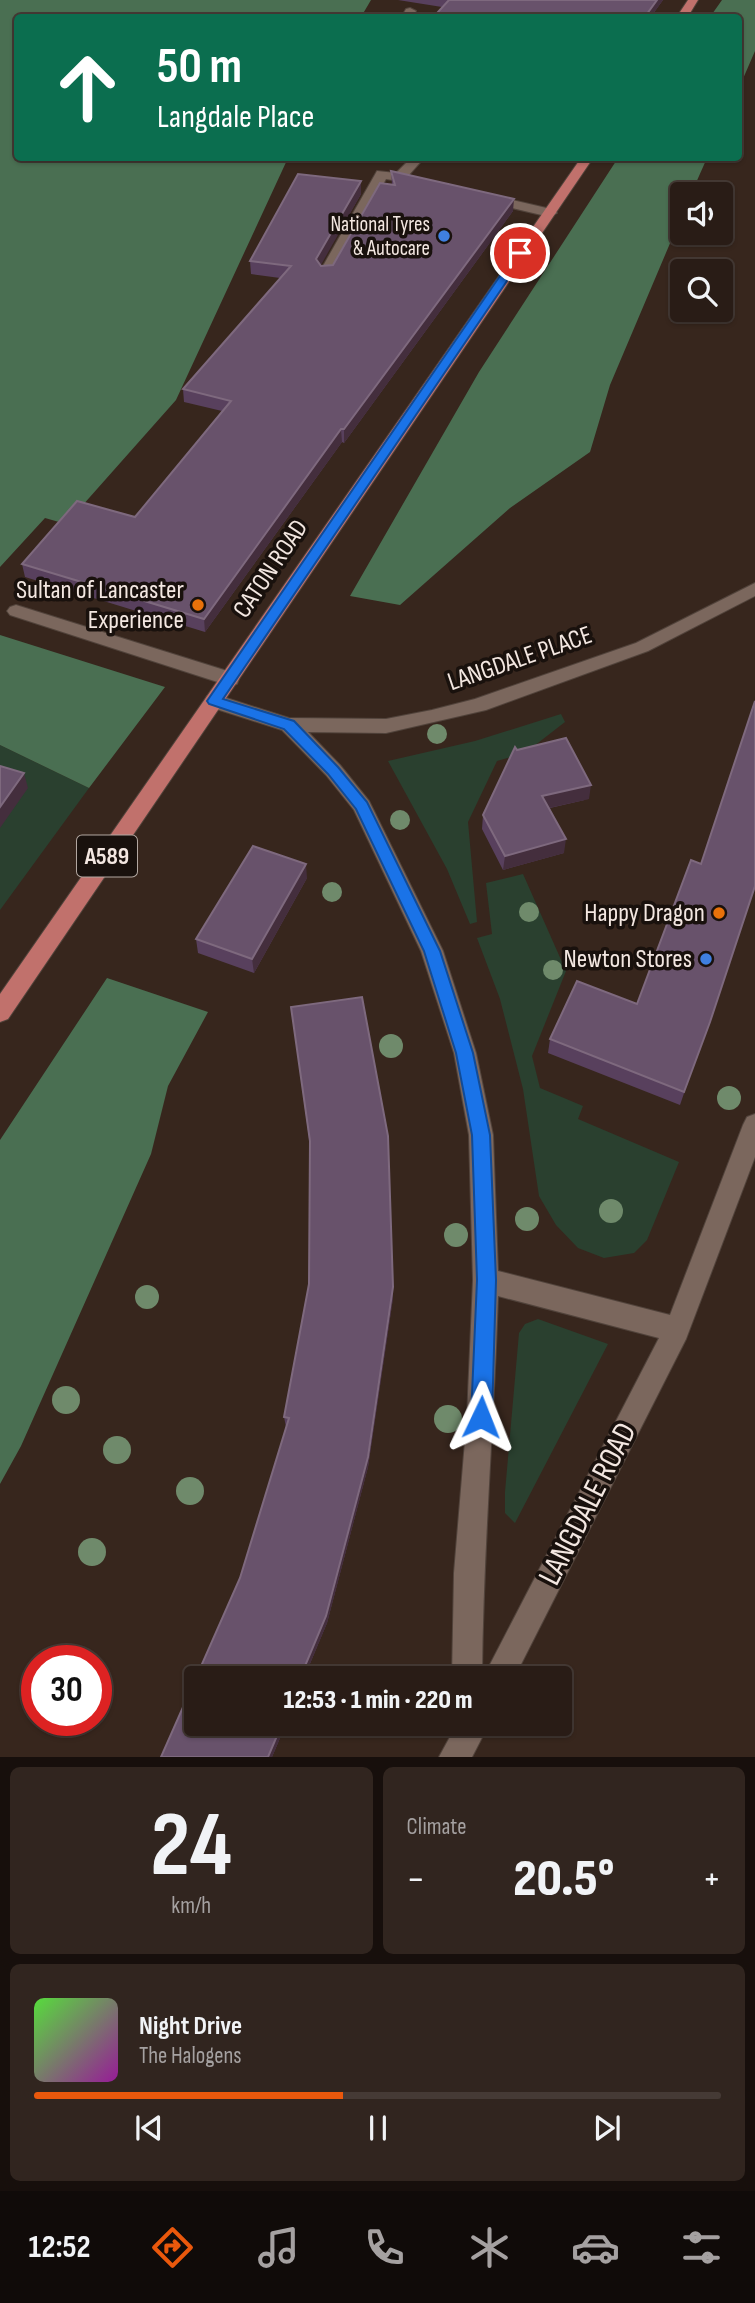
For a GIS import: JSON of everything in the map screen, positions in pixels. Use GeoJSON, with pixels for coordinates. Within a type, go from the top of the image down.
{"type":"FeatureCollection","features":[{"type":"Feature","properties":{"kind":"main road","name":"CATON ROAD"},"geometry":{"type":"LineString","coordinates":[[0,1012],[230,679],[491,293],[585,161]]}},
{"type":"Feature","properties":{"kind":"street"},"geometry":{"type":"LineString","coordinates":[[398,178],[415,161]]}},
{"type":"Feature","properties":{"kind":"street"},"geometry":{"type":"LineString","coordinates":[[326,273],[382,174],[437,186]]}},
{"type":"Feature","properties":{"kind":"street"},"geometry":{"type":"LineString","coordinates":[[475,195],[550,213]]}},
{"type":"Feature","properties":{"kind":"street","name":"LANGDALE PLACE"},"geometry":{"type":"LineString","coordinates":[[214,701],[289,725],[386,726],[479,705],[642,647],[755,589]]}},
{"type":"Feature","properties":{"kind":"street"},"geometry":{"type":"LineString","coordinates":[[16,611],[230,679]]}},
{"type":"Feature","properties":{"kind":"street","name":"LANGDALE PLACE"},"geometry":{"type":"LineString","coordinates":[[289,725],[362,806],[432,951],[465,1053],[481,1135],[486,1280]]}},
{"type":"Feature","properties":{"kind":"street","name":"LANGDALE ROAD"},"geometry":{"type":"LineString","coordinates":[[504,1666],[677,1330],[755,1125]]}},
{"type":"Feature","properties":{"kind":"street"},"geometry":{"type":"LineString","coordinates":[[467,1666],[468,1573],[481,1417],[486,1280],[677,1330]]}},
{"type":"Feature","properties":{"kind":"green space"},"geometry":{"type":"Polygon","coordinates":[[[0,0],[371,0],[363,14],[14,14],[14,161],[287,161],[176,400],[66,524],[45,518],[0,567],[0,0]]]}},
{"type":"Feature","properties":{"kind":"green space"},"geometry":{"type":"Polygon","coordinates":[[[722,0],[755,0],[755,51],[742,81],[742,14],[712,14],[722,0]]]}},
{"type":"Feature","properties":{"kind":"green space"},"geometry":{"type":"Polygon","coordinates":[[[616,161],[706,161],[696,182],[670,182],[670,243],[610,385],[590,452],[510,508],[400,605],[350,596],[479,372],[616,161]]]}},
{"type":"Feature","properties":{"kind":"green space"},"geometry":{"type":"Polygon","coordinates":[[[0,635],[165,687],[89,788],[0,745],[0,635]]]}},
{"type":"Feature","properties":{"kind":"green space"},"geometry":{"type":"Polygon","coordinates":[[[561,714],[565,722],[525,753],[497,761],[468,822],[477,922],[470,924],[447,869],[388,761],[475,741],[561,714]]]}},
{"type":"Feature","properties":{"kind":"green space"},"geometry":{"type":"Polygon","coordinates":[[[0,745],[89,788],[0,910],[0,745]]]}},
{"type":"Feature","properties":{"kind":"green space"},"geometry":{"type":"Polygon","coordinates":[[[523,874],[566,971],[532,1056],[540,1088],[583,1106],[578,1119],[679,1162],[647,1240],[634,1253],[604,1258],[578,1248],[556,1225],[539,1196],[523,1089],[500,999],[477,938],[492,934],[486,883],[523,874]]]}},
{"type":"Feature","properties":{"kind":"green space"},"geometry":{"type":"Polygon","coordinates":[[[107,978],[208,1012],[168,1086],[151,1154],[21,1446],[0,1484],[0,1140],[107,978]]]}},
{"type":"Feature","properties":{"kind":"green space"},"geometry":{"type":"Polygon","coordinates":[[[538,1319],[608,1344],[515,1523],[505,1513],[505,1492],[519,1333],[525,1324],[538,1319]]]}},
{"type":"Feature","properties":{"kind":"building"},"geometry":{"type":"Polygon","coordinates":[[[449,0],[657,0],[647,14],[437,13],[449,0]]]}},
{"type":"Feature","properties":{"kind":"building"},"geometry":{"type":"Polygon","coordinates":[[[391,171],[514,199],[344,429],[341,429],[204,619],[22,564],[77,501],[135,517],[231,401],[183,389],[291,266],[250,261],[298,174],[361,181],[316,259],[321,266],[333,265],[380,183],[395,185],[391,171]]]}},
{"type":"Feature","properties":{"kind":"building"},"geometry":{"type":"Polygon","coordinates":[[[755,701],[755,886],[684,1092],[550,1039],[577,981],[637,1004],[691,860],[701,864],[755,701]]]}},
{"type":"Feature","properties":{"kind":"building"},"geometry":{"type":"Polygon","coordinates":[[[566,738],[591,785],[542,796],[566,839],[505,856],[483,815],[515,747],[517,750],[566,738]]]}},
{"type":"Feature","properties":{"kind":"building"},"geometry":{"type":"Polygon","coordinates":[[[0,766],[24,773],[0,807],[0,766]]]}},
{"type":"Feature","properties":{"kind":"building"},"geometry":{"type":"Polygon","coordinates":[[[253,846],[306,864],[252,959],[196,939],[253,846]]]}},
{"type":"Feature","properties":{"kind":"building"},"geometry":{"type":"Polygon","coordinates":[[[362,997],[388,1136],[393,1287],[368,1457],[326,1616],[305,1666],[201,1666],[240,1578],[289,1418],[284,1417],[309,1284],[310,1141],[291,1007],[362,997]]]}},
{"type":"Feature","properties":{"kind":"building"},"geometry":{"type":"Polygon","coordinates":[[[184,1705],[184,1736],[277,1736],[268,1757],[161,1757],[184,1705]]]}},
{"type":"Feature","properties":{"kind":"place","name":"National Tyres & Autocare"},"geometry":{"type":"Point","coordinates":[444,236]}},
{"type":"Feature","properties":{"kind":"place","name":"Sultan of Lancaster Experience"},"geometry":{"type":"Point","coordinates":[198,605]}},
{"type":"Feature","properties":{"kind":"place","name":"Happy Dragon"},"geometry":{"type":"Point","coordinates":[719,913]}},
{"type":"Feature","properties":{"kind":"place","name":"Newton Stores"},"geometry":{"type":"Point","coordinates":[706,959]}},
{"type":"Feature","properties":{"kind":"route"},"geometry":{"type":"LineString","coordinates":[[481,1417],[486,1280],[481,1135],[465,1053],[432,951],[362,806],[333,771],[289,725],[214,701],[520,253]]}}]}
